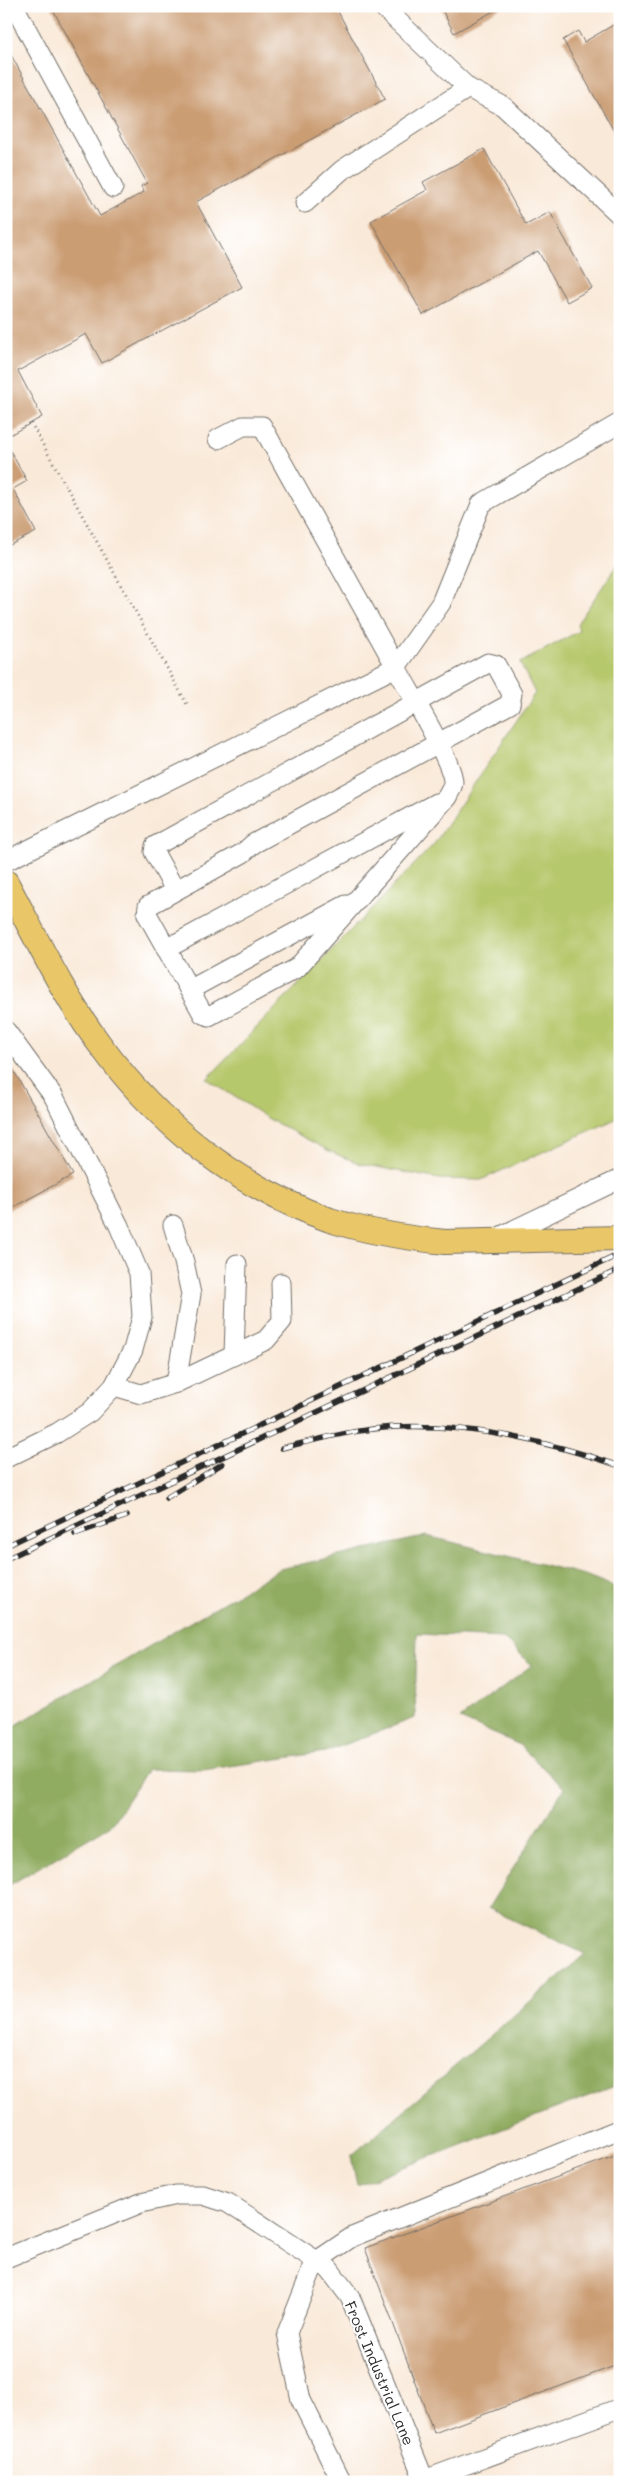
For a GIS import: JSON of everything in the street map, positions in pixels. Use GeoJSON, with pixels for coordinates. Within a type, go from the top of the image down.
{"type":"FeatureCollection","features":[{"type":"Feature","properties":{"kind":"main road"},"geometry":{"type":"LineString","coordinates":[[6,882],[69,997],[100,1045],[150,1105],[201,1151],[266,1192],[331,1220],[388,1235],[415,1239],[445,1242],[620,1238]]}},
{"type":"Feature","properties":{"kind":"street"},"geometry":{"type":"LineString","coordinates":[[14,6],[113,188]]}},
{"type":"Feature","properties":{"kind":"street"},"geometry":{"type":"LineString","coordinates":[[382,6],[468,88],[503,106],[620,216]]}},
{"type":"Feature","properties":{"kind":"street"},"geometry":{"type":"LineString","coordinates":[[306,203],[342,170],[468,88]]}},
{"type":"Feature","properties":{"kind":"street"},"geometry":{"type":"LineString","coordinates":[[6,861],[396,667],[441,602],[481,504],[620,423]]}},
{"type":"Feature","properties":{"kind":"street"},"geometry":{"type":"LineString","coordinates":[[175,890],[154,852],[155,846],[415,703],[488,663],[496,665],[512,694],[510,704],[438,744],[253,844],[243,853],[148,906],[147,914],[203,1014],[209,1016],[297,968],[447,797],[453,784],[450,766],[438,744],[415,703],[396,667],[262,426],[243,426],[218,439]]}},
{"type":"Feature","properties":{"kind":"street"},"geometry":{"type":"LineString","coordinates":[[166,948],[447,797]]}},
{"type":"Feature","properties":{"kind":"street"},"geometry":{"type":"LineString","coordinates":[[189,990],[358,898]]}},
{"type":"Feature","properties":{"kind":"street"},"geometry":{"type":"LineString","coordinates":[[6,1031],[54,1096],[139,1273],[142,1317],[132,1350],[114,1386],[90,1412],[58,1433],[6,1458]]}},
{"type":"Feature","properties":{"kind":"street"},"geometry":{"type":"LineString","coordinates":[[492,1241],[620,1179]]}},
{"type":"Feature","properties":{"kind":"street"},"geometry":{"type":"LineString","coordinates":[[173,1225],[191,1294],[176,1383]]}},
{"type":"Feature","properties":{"kind":"street"},"geometry":{"type":"LineString","coordinates":[[234,1355],[237,1264]]}},
{"type":"Feature","properties":{"kind":"street"},"geometry":{"type":"LineString","coordinates":[[114,1386],[141,1394],[176,1383],[266,1340],[282,1321],[281,1283]]}},
{"type":"Feature","properties":{"kind":"street"},"geometry":{"type":"LineString","coordinates":[[342,2482],[301,2400],[288,2333],[315,2262],[352,2237],[620,2129]]}},
{"type":"Feature","properties":{"kind":"street","name":"Frost Industrial Lane"},"geometry":{"type":"LineString","coordinates":[[6,2258],[140,2203],[185,2195],[204,2195],[228,2203],[315,2262],[329,2268],[350,2297],[425,2481]]}},
{"type":"Feature","properties":{"kind":"street"},"geometry":{"type":"LineString","coordinates":[[425,2481],[620,2408]]}},
{"type":"Feature","properties":{"kind":"path"},"geometry":{"type":"LineString","coordinates":[[31,423],[188,706]]}},
{"type":"Feature","properties":{"kind":"green space"},"geometry":{"type":"Polygon","coordinates":[[[620,561],[620,1117],[481,1180],[439,1179],[361,1164],[331,1152],[269,1119],[207,1079],[434,844],[535,693],[520,663],[579,631],[577,624],[620,561]]]}},
{"type":"Feature","properties":{"kind":"green space"},"geometry":{"type":"Polygon","coordinates":[[[427,1536],[585,1575],[620,1589],[620,2084],[357,2185],[351,2156],[585,1954],[488,1908],[564,1788],[518,1744],[460,1719],[532,1665],[503,1638],[417,1634],[415,1718],[325,1752],[203,1770],[148,1769],[111,1825],[6,1887],[6,1731],[280,1569],[427,1536]]]}},
{"type":"Feature","properties":{"kind":"building"},"geometry":{"type":"Polygon","coordinates":[[[51,6],[335,6],[385,99],[196,202],[242,287],[102,363],[86,334],[18,371],[42,417],[6,437],[6,46],[100,216],[144,192],[141,186],[147,183],[51,6]]]}},
{"type":"Feature","properties":{"kind":"building"},"geometry":{"type":"Polygon","coordinates":[[[440,6],[503,6],[454,33],[440,6]]]}},
{"type":"Feature","properties":{"kind":"building"},"geometry":{"type":"Polygon","coordinates":[[[620,21],[620,142],[563,40],[578,31],[584,42],[620,21]]]}},
{"type":"Feature","properties":{"kind":"building"},"geometry":{"type":"Polygon","coordinates":[[[484,149],[526,225],[550,212],[592,288],[567,302],[538,251],[423,315],[371,221],[427,190],[423,182],[484,149]]]}},
{"type":"Feature","properties":{"kind":"building"},"geometry":{"type":"Polygon","coordinates":[[[6,443],[27,481],[13,489],[36,532],[6,547],[6,443]]]}},
{"type":"Feature","properties":{"kind":"building"},"geometry":{"type":"Polygon","coordinates":[[[6,1057],[73,1175],[6,1211],[6,1057]]]}},
{"type":"Feature","properties":{"kind":"building"},"geometry":{"type":"Polygon","coordinates":[[[620,2154],[620,2364],[434,2433],[365,2248],[620,2154]]]}},
{"type":"Feature","properties":{"kind":"railway"},"geometry":{"type":"LineString","coordinates":[[6,1546],[620,1254]]}},
{"type":"Feature","properties":{"kind":"railway"},"geometry":{"type":"LineString","coordinates":[[6,1559],[620,1269]]}},
{"type":"Feature","properties":{"kind":"railway"},"geometry":{"type":"LineString","coordinates":[[282,1448],[338,1435],[381,1428],[451,1428],[480,1431],[537,1442],[620,1466]]}},
{"type":"Feature","properties":{"kind":"railway"},"geometry":{"type":"LineString","coordinates":[[166,1498],[222,1464]]}},
{"type":"Feature","properties":{"kind":"railway"},"geometry":{"type":"LineString","coordinates":[[75,1534],[127,1516]]}}]}
